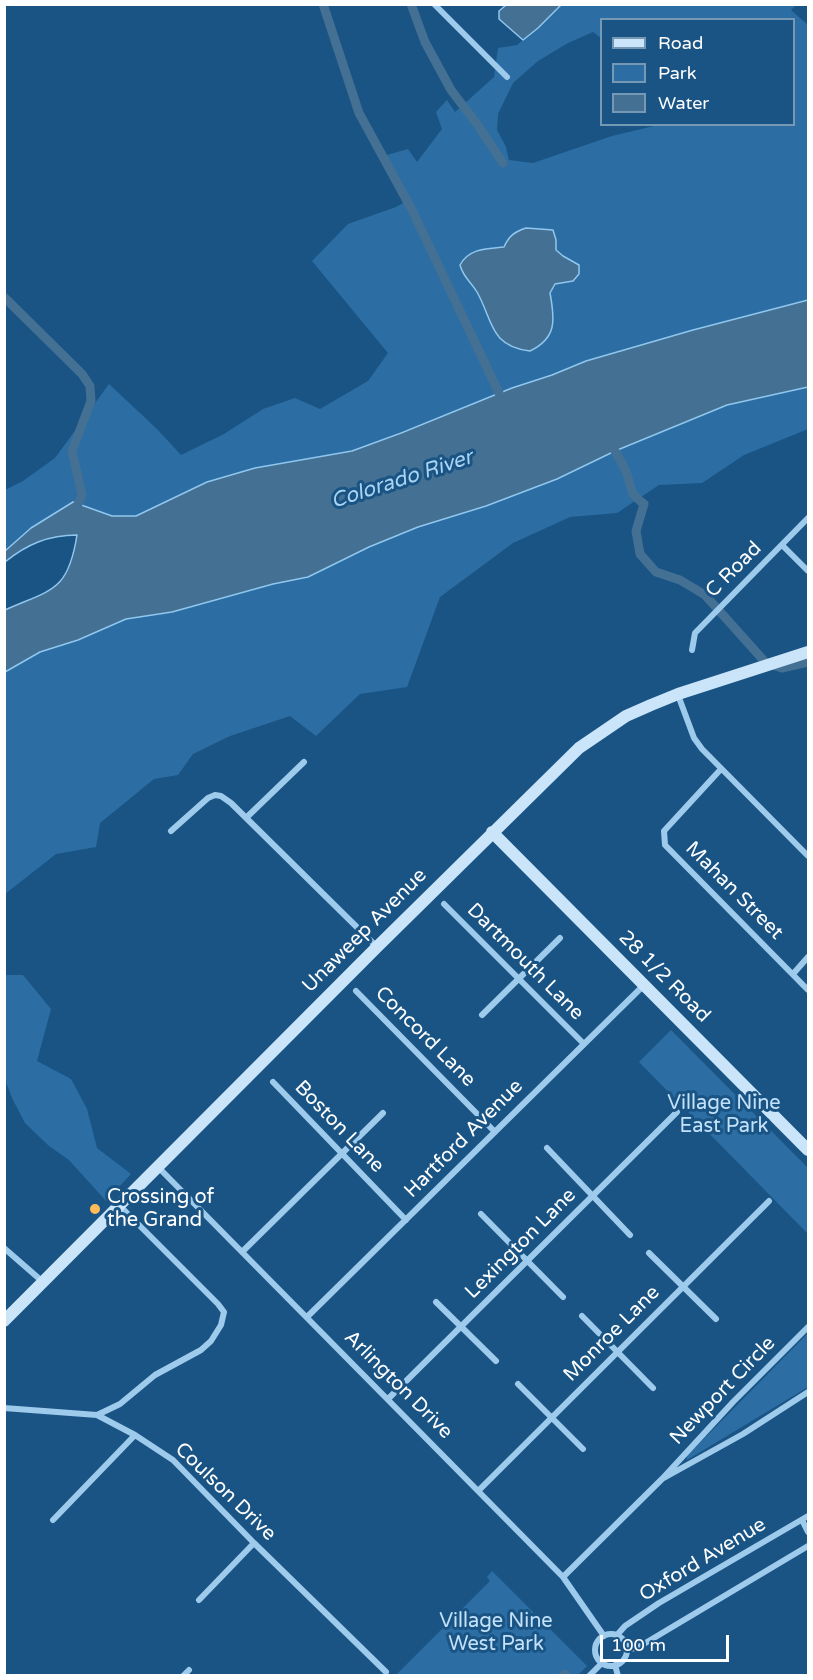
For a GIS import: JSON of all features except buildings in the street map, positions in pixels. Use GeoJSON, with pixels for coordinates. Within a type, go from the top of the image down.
{"type":"FeatureCollection","features":[{"type":"Feature","properties":{"kind":"main road","name":"Unaweep Avenue"},"geometry":{"type":"LineString","coordinates":[[4,1321],[492,832],[579,748],[626,716],[678,694],[808,652]]}},
{"type":"Feature","properties":{"kind":"main road","name":"28 1/2 Road"},"geometry":{"type":"LineString","coordinates":[[492,832],[808,1150]]}},
{"type":"Feature","properties":{"kind":"street"},"geometry":{"type":"LineString","coordinates":[[434,4],[507,77]]}},
{"type":"Feature","properties":{"kind":"street","name":"C Road"},"geometry":{"type":"LineString","coordinates":[[692,650],[695,633],[808,518]]}},
{"type":"Feature","properties":{"kind":"street"},"geometry":{"type":"LineString","coordinates":[[782,545],[808,571]]}},
{"type":"Feature","properties":{"kind":"street"},"geometry":{"type":"LineString","coordinates":[[678,694],[694,738],[721,769],[808,856]]}},
{"type":"Feature","properties":{"kind":"street"},"geometry":{"type":"LineString","coordinates":[[247,817],[304,762]]}},
{"type":"Feature","properties":{"kind":"street","name":"Mahan Street"},"geometry":{"type":"LineString","coordinates":[[721,769],[672,820],[664,831],[665,845],[808,990]]}},
{"type":"Feature","properties":{"kind":"street"},"geometry":{"type":"LineString","coordinates":[[171,831],[208,798],[215,795],[226,798],[377,947]]}},
{"type":"Feature","properties":{"kind":"street","name":"Dartmouth Lane"},"geometry":{"type":"LineString","coordinates":[[444,904],[584,1044]]}},
{"type":"Feature","properties":{"kind":"street"},"geometry":{"type":"LineString","coordinates":[[482,1015],[560,938]]}},
{"type":"Feature","properties":{"kind":"street"},"geometry":{"type":"LineString","coordinates":[[793,974],[808,957]]}},
{"type":"Feature","properties":{"kind":"street","name":"Hartford Avenue"},"geometry":{"type":"LineString","coordinates":[[307,1317],[644,984]]}},
{"type":"Feature","properties":{"kind":"street","name":"Concord Lane"},"geometry":{"type":"LineString","coordinates":[[356,991],[495,1132]]}},
{"type":"Feature","properties":{"kind":"street","name":"Boston Lane"},"geometry":{"type":"LineString","coordinates":[[273,1082],[406,1220]]}},
{"type":"Feature","properties":{"kind":"street","name":"Lexington Lane"},"geometry":{"type":"LineString","coordinates":[[388,1399],[677,1112]]}},
{"type":"Feature","properties":{"kind":"street"},"geometry":{"type":"LineString","coordinates":[[242,1252],[383,1113]]}},
{"type":"Feature","properties":{"kind":"street"},"geometry":{"type":"LineString","coordinates":[[547,1148],[630,1235]]}},
{"type":"Feature","properties":{"kind":"street","name":"Arlington Drive"},"geometry":{"type":"LineString","coordinates":[[158,1167],[563,1577],[604,1636]]}},
{"type":"Feature","properties":{"kind":"street","name":"Monroe Lane"},"geometry":{"type":"LineString","coordinates":[[479,1490],[769,1201]]}},
{"type":"Feature","properties":{"kind":"street"},"geometry":{"type":"LineString","coordinates":[[97,1415],[120,1404],[155,1376],[201,1350],[211,1341],[221,1325],[224,1312],[120,1206]]}},
{"type":"Feature","properties":{"kind":"street"},"geometry":{"type":"LineString","coordinates":[[481,1214],[563,1297]]}},
{"type":"Feature","properties":{"kind":"street"},"geometry":{"type":"LineString","coordinates":[[4,1248],[44,1282]]}},
{"type":"Feature","properties":{"kind":"street"},"geometry":{"type":"LineString","coordinates":[[649,1253],[716,1319]]}},
{"type":"Feature","properties":{"kind":"street"},"geometry":{"type":"LineString","coordinates":[[436,1302],[496,1361]]}},
{"type":"Feature","properties":{"kind":"street"},"geometry":{"type":"LineString","coordinates":[[582,1316],[653,1388]]}},
{"type":"Feature","properties":{"kind":"street","name":"Newport Circle"},"geometry":{"type":"LineString","coordinates":[[563,1577],[662,1479],[733,1402],[808,1328]]}},
{"type":"Feature","properties":{"kind":"street"},"geometry":{"type":"LineString","coordinates":[[518,1384],[583,1449]]}},
{"type":"Feature","properties":{"kind":"street","name":"Newport Circle"},"geometry":{"type":"LineString","coordinates":[[662,1479],[743,1434],[808,1392]]}},
{"type":"Feature","properties":{"kind":"street","name":"Coulson Drive"},"geometry":{"type":"LineString","coordinates":[[4,1408],[97,1415],[135,1435],[173,1460],[386,1672]]}},
{"type":"Feature","properties":{"kind":"street"},"geometry":{"type":"LineString","coordinates":[[53,1520],[135,1435]]}},
{"type":"Feature","properties":{"kind":"street","name":"Oxford Avenue"},"geometry":{"type":"LineString","coordinates":[[617,1635],[625,1626],[659,1603],[808,1516]]}},
{"type":"Feature","properties":{"kind":"street"},"geometry":{"type":"LineString","coordinates":[[802,1520],[808,1532]]}},
{"type":"Feature","properties":{"kind":"street"},"geometry":{"type":"LineString","coordinates":[[199,1600],[254,1543]]}},
{"type":"Feature","properties":{"kind":"street","name":"Oxford Avenue"},"geometry":{"type":"LineString","coordinates":[[627,1649],[637,1648],[808,1546]]}},
{"type":"Feature","properties":{"kind":"street"},"geometry":{"type":"LineString","coordinates":[[617,1635],[624,1640],[627,1649],[625,1657],[615,1665],[602,1663],[596,1655],[596,1647],[604,1636],[617,1635]]}},
{"type":"Feature","properties":{"kind":"street"},"geometry":{"type":"LineString","coordinates":[[589,1676],[602,1663]]}},
{"type":"Feature","properties":{"kind":"street"},"geometry":{"type":"LineString","coordinates":[[615,1665],[618,1676]]}},
{"type":"Feature","properties":{"kind":"street"},"geometry":{"type":"LineString","coordinates":[[183,1676],[189,1670]]}},
{"type":"Feature","properties":{"kind":"green space"},"geometry":{"type":"Polygon","coordinates":[[[561,5],[796,5],[791,10],[808,25],[808,300],[586,361],[352,451],[287,462],[207,482],[136,516],[112,516],[31,528],[5,551],[5,490],[23,481],[55,458],[109,384],[181,455],[224,434],[263,409],[295,398],[320,409],[368,381],[388,353],[312,261],[348,224],[403,203],[387,155],[408,149],[417,162],[442,129],[436,112],[447,100],[455,112],[494,77],[498,48],[517,45],[561,5]]]}},
{"type":"Feature","properties":{"kind":"green space"},"geometry":{"type":"Polygon","coordinates":[[[808,387],[808,429],[744,455],[702,483],[659,485],[617,513],[570,517],[513,543],[440,597],[407,687],[360,694],[316,736],[290,716],[230,736],[193,754],[178,775],[154,779],[100,823],[96,847],[56,854],[5,894],[4,672],[40,652],[78,640],[126,619],[172,612],[273,584],[308,577],[369,547],[418,527],[486,506],[557,479],[615,451],[727,405],[808,387]]]}},
{"type":"Feature","properties":{"kind":"green space"},"geometry":{"type":"Polygon","coordinates":[[[5,975],[23,975],[51,1009],[37,1061],[71,1079],[87,1109],[97,1148],[131,1174],[106,1201],[69,1160],[49,1146],[25,1123],[13,1100],[5,1080],[5,975]]]}},
{"type":"Feature","properties":{"kind":"green space","name":"Village Nine East Park"},"geometry":{"type":"Polygon","coordinates":[[[671,1030],[808,1168],[808,1234],[639,1062],[671,1030]]]}},
{"type":"Feature","properties":{"kind":"green space"},"geometry":{"type":"Polygon","coordinates":[[[808,1333],[808,1387],[687,1460],[687,1456],[808,1333]]]}},
{"type":"Feature","properties":{"kind":"green space","name":"Village Nine West Park"},"geometry":{"type":"Polygon","coordinates":[[[492,1571],[587,1666],[578,1675],[396,1675],[490,1581],[487,1577],[492,1571]]]}},
{"type":"Feature","properties":{"kind":"water"},"geometry":{"type":"Polygon","coordinates":[[[506,5],[561,5],[523,40],[499,19],[499,11],[506,5]]]}},
{"type":"Feature","properties":{"kind":"water"},"geometry":{"type":"Polygon","coordinates":[[[526,228],[553,230],[556,250],[579,265],[579,274],[573,281],[555,284],[550,293],[553,320],[550,334],[539,346],[530,351],[507,344],[499,338],[477,292],[460,265],[473,252],[504,247],[512,235],[526,228]]]}},
{"type":"Feature","properties":{"kind":"water","name":"Colorado River"},"geometry":{"type":"Polygon","coordinates":[[[808,300],[808,387],[727,405],[615,451],[557,479],[486,506],[418,527],[369,547],[308,577],[273,584],[172,612],[126,619],[78,640],[40,652],[5,672],[5,610],[46,592],[63,578],[69,568],[77,535],[39,542],[5,562],[5,551],[31,528],[73,502],[112,516],[136,516],[207,482],[255,468],[352,451],[586,361],[808,300]]]}},
{"type":"Feature","properties":{"kind":"waterway"},"geometry":{"type":"LineString","coordinates":[[323,4],[359,113],[412,210],[499,393]]}},
{"type":"Feature","properties":{"kind":"waterway"},"geometry":{"type":"LineString","coordinates":[[411,4],[425,42],[451,90],[503,163]]}},
{"type":"Feature","properties":{"kind":"waterway"},"geometry":{"type":"LineString","coordinates":[[4,297],[82,374],[90,386],[91,401],[72,451],[82,495],[78,504]]}},
{"type":"Feature","properties":{"kind":"waterway"},"geometry":{"type":"LineString","coordinates":[[615,451],[626,471],[633,494],[644,504],[636,531],[640,554],[656,572],[680,580],[705,595],[766,663],[782,668],[808,662]]}},
{"type":"Feature","properties":{"kind":"place","name":"Crossing of the Grand"},"geometry":{"type":"Point","coordinates":[95,1209]}}]}
